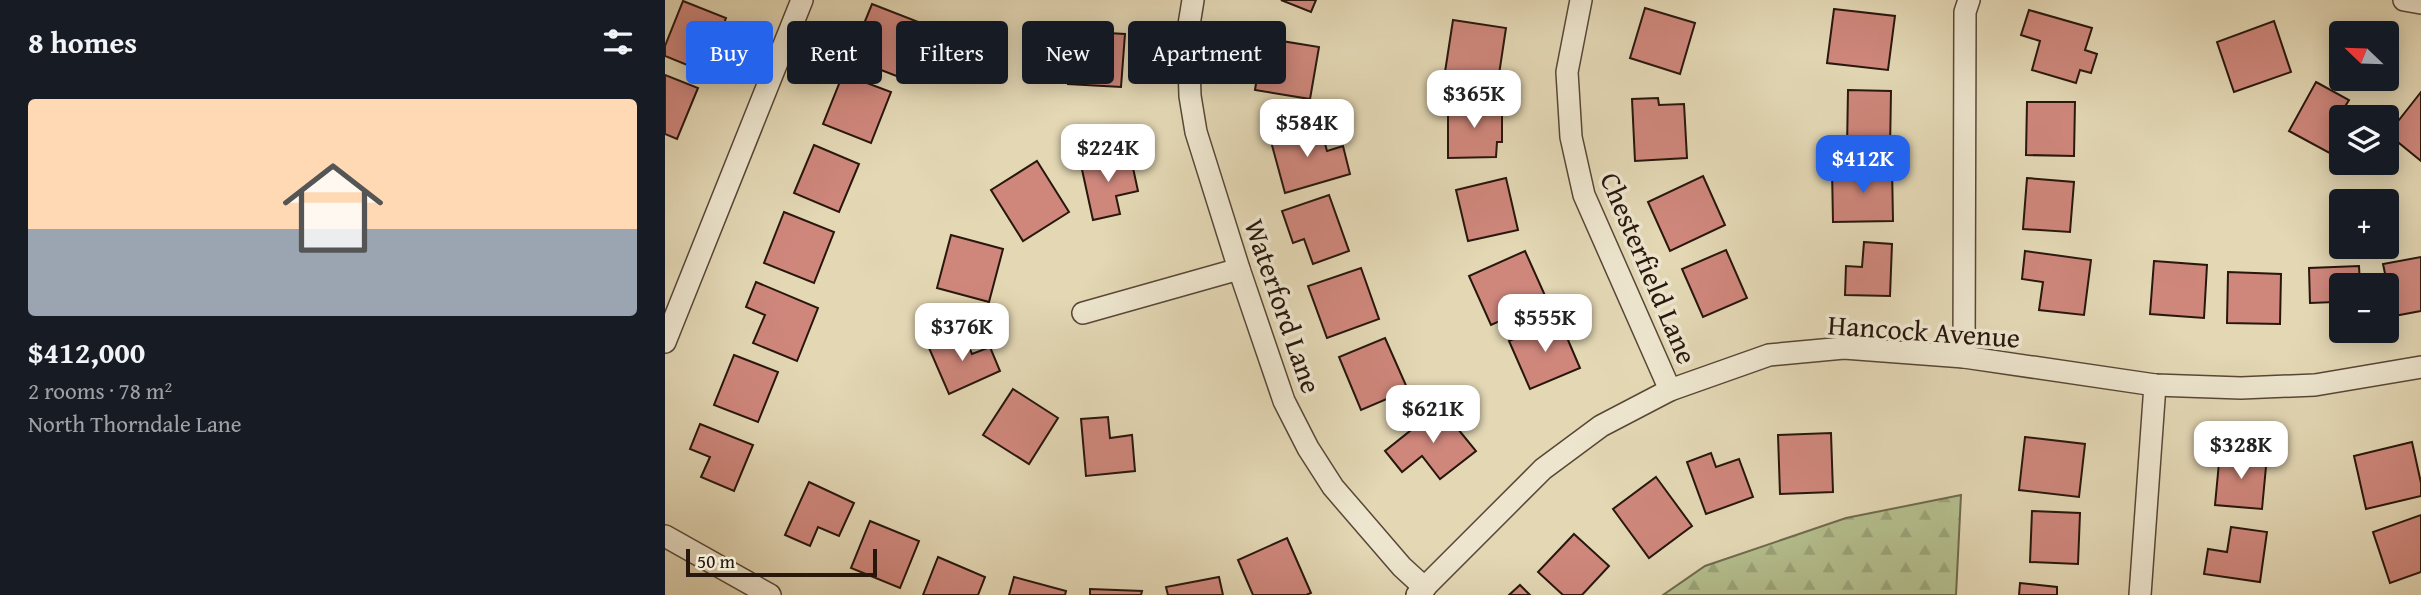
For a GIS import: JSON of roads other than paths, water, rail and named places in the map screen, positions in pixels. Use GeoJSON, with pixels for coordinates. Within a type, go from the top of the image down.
{"type":"FeatureCollection","features":[{"type":"Feature","properties":{"kind":"street"},"geometry":{"type":"LineString","coordinates":[[665,342],[802,0]]}},
{"type":"Feature","properties":{"kind":"street","name":"Waterford Lane"},"geometry":{"type":"LineString","coordinates":[[1193,0],[1188,31],[1196,132],[1238,270],[1284,401],[1308,449],[1333,487],[1421,592]]}},
{"type":"Feature","properties":{"kind":"street","name":"Chesterfield Lane"},"geometry":{"type":"LineString","coordinates":[[1581,0],[1567,72],[1571,136],[1584,194],[1670,390]]}},
{"type":"Feature","properties":{"kind":"street"},"geometry":{"type":"LineString","coordinates":[[1964,357],[1965,12],[1969,0]]}},
{"type":"Feature","properties":{"kind":"street"},"geometry":{"type":"LineString","coordinates":[[2404,0],[2421,3]]}},
{"type":"Feature","properties":{"kind":"street"},"geometry":{"type":"LineString","coordinates":[[1083,313],[1238,270]]}},
{"type":"Feature","properties":{"kind":"street","name":"Hancock Avenue"},"geometry":{"type":"LineString","coordinates":[[1421,592],[1543,469],[1601,426],[1670,390],[1769,355],[1844,348],[1964,357],[2155,385],[2241,388],[2315,385],[2421,367]]}},
{"type":"Feature","properties":{"kind":"street"},"geometry":{"type":"LineString","coordinates":[[2140,595],[2155,385]]}},
{"type":"Feature","properties":{"kind":"street"},"geometry":{"type":"LineString","coordinates":[[665,536],[769,595]]}}]}
